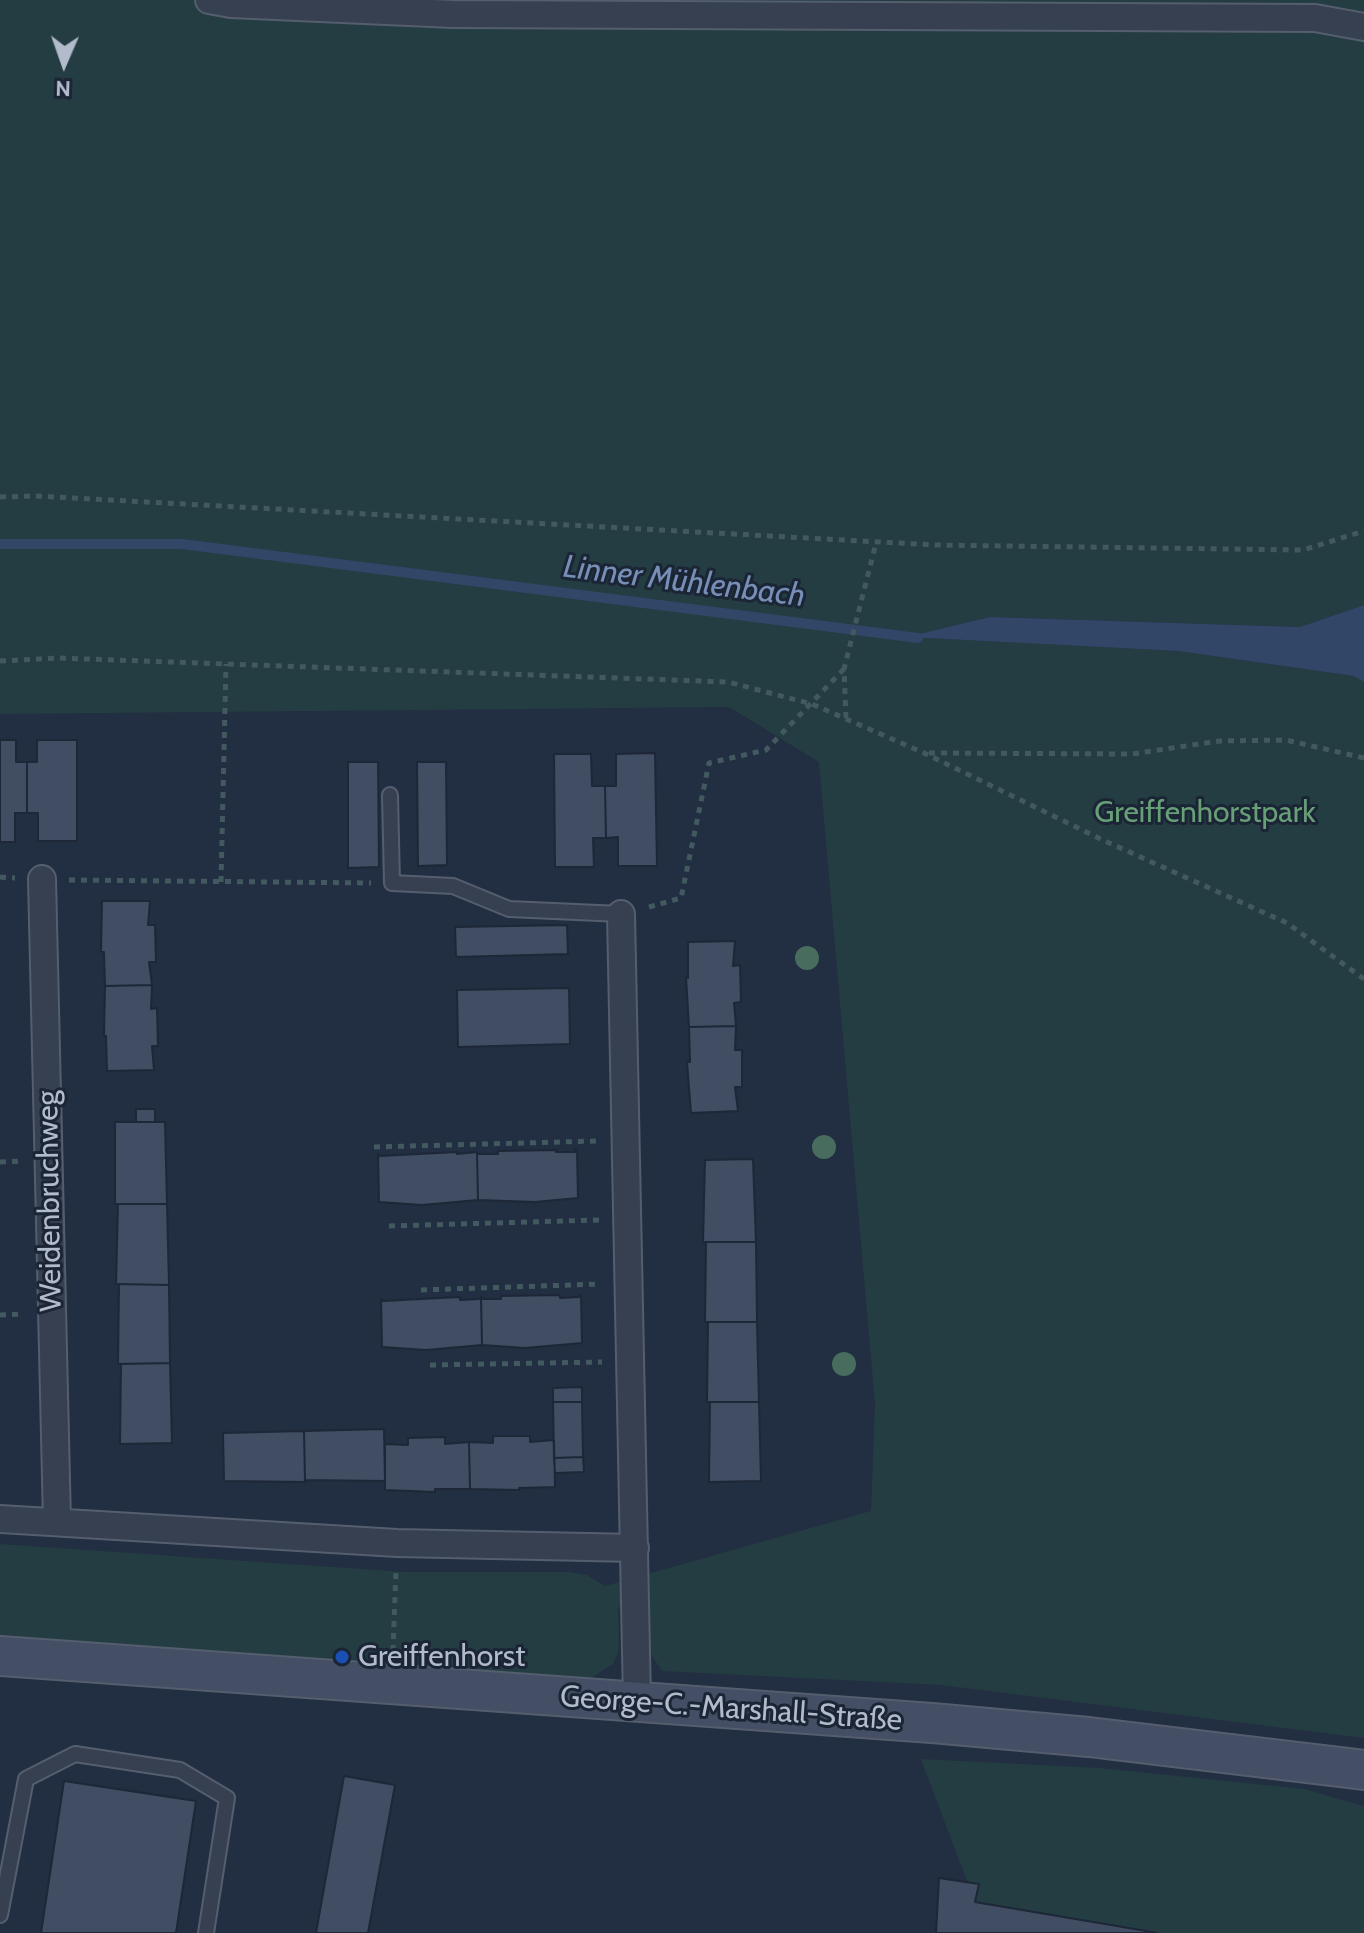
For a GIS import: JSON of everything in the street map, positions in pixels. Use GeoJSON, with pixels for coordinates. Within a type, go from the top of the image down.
{"type":"FeatureCollection","features":[{"type":"Feature","properties":{"kind":"main road","name":"George-C.-Marshall-Straße"},"geometry":{"type":"LineString","coordinates":[[0,1656],[1089,1737],[1364,1770]]}},
{"type":"Feature","properties":{"kind":"street"},"geometry":{"type":"LineString","coordinates":[[209,0],[231,4],[453,14],[1315,18],[1364,27]]}},
{"type":"Feature","properties":{"kind":"street","name":"Weidenbruchweg"},"geometry":{"type":"LineString","coordinates":[[42,879],[57,1522]]}},
{"type":"Feature","properties":{"kind":"street"},"geometry":{"type":"LineString","coordinates":[[621,914],[637,1701]]}},
{"type":"Feature","properties":{"kind":"street"},"geometry":{"type":"LineString","coordinates":[[0,1519],[397,1543],[635,1548]]}},
{"type":"Feature","properties":{"kind":"lane"},"geometry":{"type":"LineString","coordinates":[[390,795],[392,883],[453,886],[509,909],[621,914]]}},
{"type":"Feature","properties":{"kind":"lane"},"geometry":{"type":"LineString","coordinates":[[0,1915],[7,1838],[26,1779],[75,1754],[180,1770],[227,1798],[206,1933]]}},
{"type":"Feature","properties":{"kind":"path"},"geometry":{"type":"LineString","coordinates":[[0,497],[53,497],[876,543],[1303,550],[1364,531]]}},
{"type":"Feature","properties":{"kind":"path"},"geometry":{"type":"LineString","coordinates":[[846,718],[844,669],[876,543]]}},
{"type":"Feature","properties":{"kind":"path"},"geometry":{"type":"LineString","coordinates":[[0,661],[59,658],[728,682],[812,704],[924,753],[1105,841],[1287,923],[1364,979]]}},
{"type":"Feature","properties":{"kind":"path"},"geometry":{"type":"LineString","coordinates":[[221,882],[226,664]]}},
{"type":"Feature","properties":{"kind":"path"},"geometry":{"type":"LineString","coordinates":[[621,914],[681,898],[709,763],[766,750],[844,669]]}},
{"type":"Feature","properties":{"kind":"path"},"geometry":{"type":"LineString","coordinates":[[924,753],[1132,754],[1219,741],[1286,740],[1364,758]]}},
{"type":"Feature","properties":{"kind":"path"},"geometry":{"type":"LineString","coordinates":[[0,877],[392,883]]}},
{"type":"Feature","properties":{"kind":"path"},"geometry":{"type":"LineString","coordinates":[[374,1147],[626,1140]]}},
{"type":"Feature","properties":{"kind":"path"},"geometry":{"type":"LineString","coordinates":[[389,1226],[628,1219]]}},
{"type":"Feature","properties":{"kind":"path"},"geometry":{"type":"LineString","coordinates":[[421,1290],[629,1283]]}},
{"type":"Feature","properties":{"kind":"path"},"geometry":{"type":"LineString","coordinates":[[430,1365],[631,1361]]}},
{"type":"Feature","properties":{"kind":"path"},"geometry":{"type":"LineString","coordinates":[[392,1684],[397,1543]]}},
{"type":"Feature","properties":{"kind":"green space","name":"Greiffenhorstpark"},"geometry":{"type":"Polygon","coordinates":[[[0,0],[1364,0],[1364,605],[1300,627],[990,617],[910,637],[1178,651],[1354,676],[1364,682],[1364,1738],[941,1685],[662,1671],[618,1606],[619,1650],[613,1664],[591,1678],[0,1639],[0,1544],[405,1572],[568,1572],[587,1575],[605,1586],[871,1511],[875,1404],[819,762],[729,707],[0,714],[0,0]]]}},
{"type":"Feature","properties":{"kind":"green space"},"geometry":{"type":"Polygon","coordinates":[[[921,1759],[1100,1768],[1304,1789],[1364,1806],[1364,1933],[1158,1933],[975,1902],[921,1759]]]}},
{"type":"Feature","properties":{"kind":"water"},"geometry":{"type":"Polygon","coordinates":[[[1364,605],[1364,682],[1354,676],[1178,651],[907,637],[990,617],[1300,627],[1364,605]]]}},
{"type":"Feature","properties":{"kind":"building"},"geometry":{"type":"Polygon","coordinates":[[[0,740],[16,740],[16,762],[27,762],[27,813],[15,813],[15,842],[0,842],[0,740]]]}},
{"type":"Feature","properties":{"kind":"building"},"geometry":{"type":"Polygon","coordinates":[[[37,740],[77,740],[77,841],[38,841],[38,813],[27,813],[27,762],[37,762],[37,740]]]}},
{"type":"Feature","properties":{"kind":"building"},"geometry":{"type":"Polygon","coordinates":[[[655,753],[657,866],[618,866],[618,837],[606,838],[605,786],[616,786],[616,754],[655,753]]]}},
{"type":"Feature","properties":{"kind":"building"},"geometry":{"type":"Polygon","coordinates":[[[554,754],[591,754],[592,786],[605,786],[606,838],[593,838],[594,867],[555,867],[554,754]]]}},
{"type":"Feature","properties":{"kind":"building"},"geometry":{"type":"Polygon","coordinates":[[[348,762],[378,762],[379,867],[348,868],[348,762]]]}},
{"type":"Feature","properties":{"kind":"building"},"geometry":{"type":"Polygon","coordinates":[[[417,762],[446,762],[447,865],[418,866],[417,762]]]}},
{"type":"Feature","properties":{"kind":"building"},"geometry":{"type":"Polygon","coordinates":[[[102,901],[150,901],[148,925],[155,925],[156,962],[149,962],[152,985],[105,986],[104,952],[101,952],[102,901]]]}},
{"type":"Feature","properties":{"kind":"building"},"geometry":{"type":"Polygon","coordinates":[[[567,925],[568,954],[456,957],[455,927],[567,925]]]}},
{"type":"Feature","properties":{"kind":"building"},"geometry":{"type":"Polygon","coordinates":[[[735,941],[733,966],[740,965],[741,1002],[734,1003],[736,1026],[689,1027],[686,977],[688,942],[735,941]]]}},
{"type":"Feature","properties":{"kind":"building"},"geometry":{"type":"Polygon","coordinates":[[[152,985],[151,1009],[157,1008],[158,1046],[152,1046],[154,1070],[107,1071],[105,986],[152,985]]]}},
{"type":"Feature","properties":{"kind":"building"},"geometry":{"type":"Polygon","coordinates":[[[569,988],[570,1044],[458,1047],[457,990],[569,988]]]}},
{"type":"Feature","properties":{"kind":"building"},"geometry":{"type":"Polygon","coordinates":[[[736,1026],[735,1050],[742,1050],[742,1087],[735,1087],[738,1111],[691,1113],[687,1062],[690,1062],[689,1027],[736,1026]]]}},
{"type":"Feature","properties":{"kind":"building"},"geometry":{"type":"Polygon","coordinates":[[[136,1109],[155,1109],[155,1122],[136,1122],[136,1109]]]}},
{"type":"Feature","properties":{"kind":"building"},"geometry":{"type":"Polygon","coordinates":[[[115,1122],[165,1122],[167,1204],[115,1204],[115,1122]]]}},
{"type":"Feature","properties":{"kind":"building"},"geometry":{"type":"Polygon","coordinates":[[[575,1149],[578,1198],[535,1202],[478,1200],[477,1152],[575,1152],[575,1149]]]}},
{"type":"Feature","properties":{"kind":"building"},"geometry":{"type":"Polygon","coordinates":[[[477,1152],[478,1200],[422,1205],[379,1202],[378,1154],[477,1152]]]}},
{"type":"Feature","properties":{"kind":"building"},"geometry":{"type":"Polygon","coordinates":[[[753,1159],[756,1242],[703,1242],[705,1160],[753,1159]]]}},
{"type":"Feature","properties":{"kind":"building"},"geometry":{"type":"Polygon","coordinates":[[[118,1204],[167,1204],[169,1285],[116,1284],[118,1204]]]}},
{"type":"Feature","properties":{"kind":"building"},"geometry":{"type":"Polygon","coordinates":[[[706,1242],[756,1242],[757,1322],[705,1322],[706,1242]]]}},
{"type":"Feature","properties":{"kind":"building"},"geometry":{"type":"Polygon","coordinates":[[[119,1284],[169,1285],[170,1363],[118,1364],[119,1284]]]}},
{"type":"Feature","properties":{"kind":"building"},"geometry":{"type":"Polygon","coordinates":[[[560,1295],[560,1298],[581,1295],[582,1343],[525,1348],[482,1345],[481,1297],[501,1299],[501,1296],[560,1295]]]}},
{"type":"Feature","properties":{"kind":"building"},"geometry":{"type":"Polygon","coordinates":[[[460,1297],[460,1300],[481,1297],[482,1345],[426,1350],[382,1347],[381,1299],[460,1297]]]}},
{"type":"Feature","properties":{"kind":"building"},"geometry":{"type":"Polygon","coordinates":[[[708,1322],[757,1322],[759,1402],[707,1402],[708,1322]]]}},
{"type":"Feature","properties":{"kind":"building"},"geometry":{"type":"Polygon","coordinates":[[[170,1363],[172,1443],[120,1444],[121,1364],[170,1363]]]}},
{"type":"Feature","properties":{"kind":"building"},"geometry":{"type":"Polygon","coordinates":[[[582,1387],[582,1402],[553,1402],[553,1388],[582,1387]]]}},
{"type":"Feature","properties":{"kind":"building"},"geometry":{"type":"Polygon","coordinates":[[[553,1402],[582,1402],[583,1457],[554,1458],[553,1402]]]}},
{"type":"Feature","properties":{"kind":"building"},"geometry":{"type":"Polygon","coordinates":[[[710,1402],[759,1402],[761,1481],[709,1482],[710,1402]]]}},
{"type":"Feature","properties":{"kind":"building"},"geometry":{"type":"Polygon","coordinates":[[[384,1429],[385,1481],[305,1480],[304,1431],[384,1429]]]}},
{"type":"Feature","properties":{"kind":"building"},"geometry":{"type":"Polygon","coordinates":[[[304,1431],[305,1482],[224,1481],[223,1433],[304,1431]]]}},
{"type":"Feature","properties":{"kind":"building"},"geometry":{"type":"Polygon","coordinates":[[[493,1436],[530,1436],[530,1442],[554,1440],[555,1487],[470,1489],[469,1442],[493,1443],[493,1436]]]}},
{"type":"Feature","properties":{"kind":"building"},"geometry":{"type":"Polygon","coordinates":[[[445,1437],[445,1444],[469,1442],[470,1489],[435,1489],[435,1492],[385,1490],[385,1444],[408,1445],[408,1438],[445,1437]]]}},
{"type":"Feature","properties":{"kind":"building"},"geometry":{"type":"Polygon","coordinates":[[[583,1457],[584,1472],[555,1473],[554,1458],[583,1457]]]}},
{"type":"Feature","properties":{"kind":"building"},"geometry":{"type":"Polygon","coordinates":[[[344,1776],[395,1785],[368,1933],[316,1933],[344,1776]]]}},
{"type":"Feature","properties":{"kind":"building"},"geometry":{"type":"Polygon","coordinates":[[[64,1781],[196,1801],[176,1933],[41,1933],[64,1781]]]}},
{"type":"Feature","properties":{"kind":"building"},"geometry":{"type":"Polygon","coordinates":[[[939,1878],[979,1884],[975,1902],[1158,1933],[936,1933],[939,1878]]]}},
{"type":"Feature","properties":{"kind":"waterway","name":"Linner Mühlenbach"},"geometry":{"type":"LineString","coordinates":[[0,544],[182,544],[918,638]]}},
{"type":"Feature","properties":{"kind":"place","name":"Greiffenhorst"},"geometry":{"type":"Point","coordinates":[342,1657]}}]}
